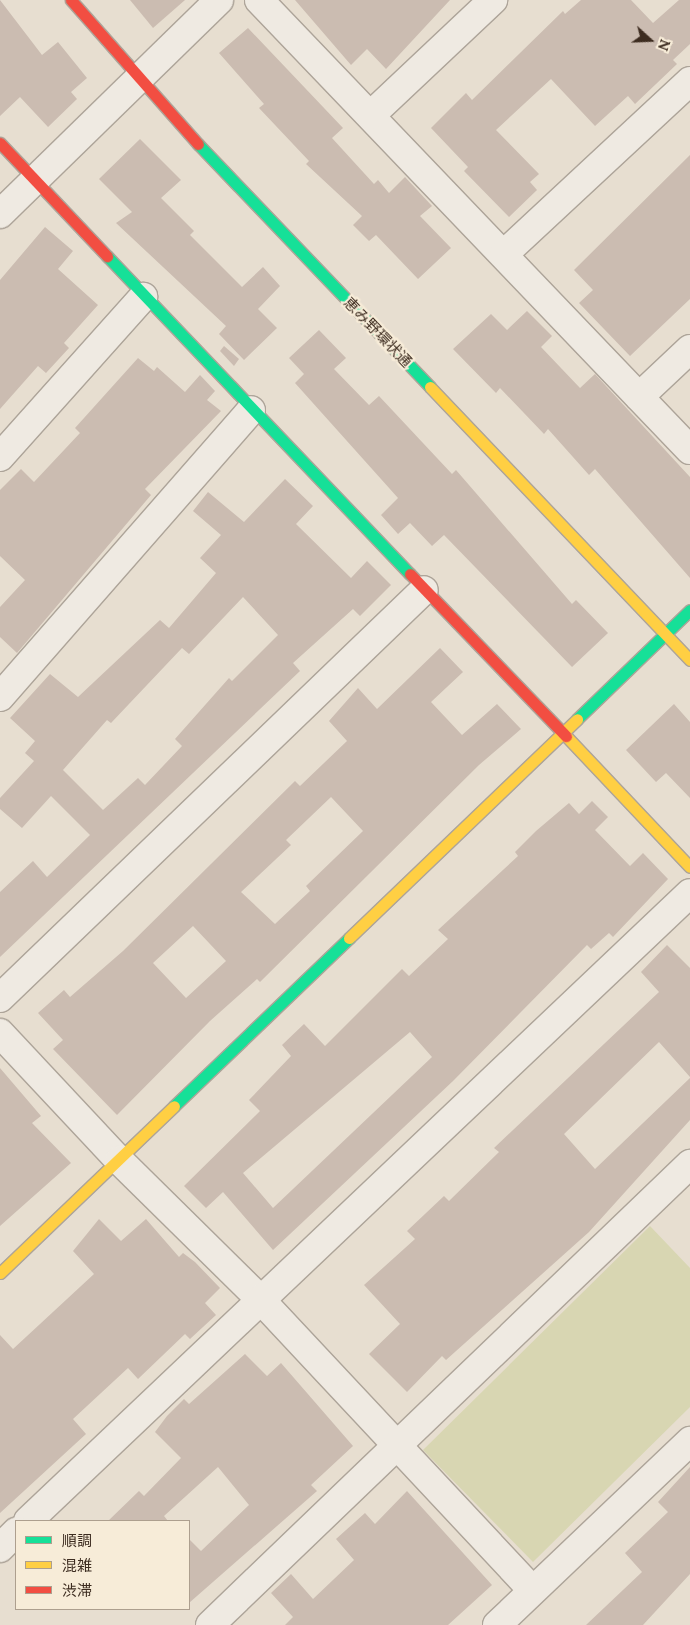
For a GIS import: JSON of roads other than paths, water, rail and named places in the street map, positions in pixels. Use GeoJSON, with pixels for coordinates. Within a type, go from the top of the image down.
{"type":"FeatureCollection","features":[{"type":"Feature","properties":{"kind":"street","name":"恵み野環状通"},"geometry":{"type":"LineString","coordinates":[[71,0],[135,77],[690,660]]}},
{"type":"Feature","properties":{"kind":"street"},"geometry":{"type":"LineString","coordinates":[[0,214],[31,179],[135,77],[219,0]]}},
{"type":"Feature","properties":{"kind":"street"},"geometry":{"type":"LineString","coordinates":[[259,0],[690,450]]}},
{"type":"Feature","properties":{"kind":"street"},"geometry":{"type":"LineString","coordinates":[[371,115],[494,0]]}},
{"type":"Feature","properties":{"kind":"street"},"geometry":{"type":"LineString","coordinates":[[504,254],[690,80]]}},
{"type":"Feature","properties":{"kind":"street"},"geometry":{"type":"LineString","coordinates":[[0,143],[31,179],[143,297],[690,867]]}},
{"type":"Feature","properties":{"kind":"street"},"geometry":{"type":"LineString","coordinates":[[0,457],[143,297]]}},
{"type":"Feature","properties":{"kind":"street"},"geometry":{"type":"LineString","coordinates":[[639,397],[690,349]]}},
{"type":"Feature","properties":{"kind":"street"},"geometry":{"type":"LineString","coordinates":[[0,697],[251,410]]}},
{"type":"Feature","properties":{"kind":"street"},"geometry":{"type":"LineString","coordinates":[[0,998],[424,590]]}},
{"type":"Feature","properties":{"kind":"street"},"geometry":{"type":"LineString","coordinates":[[0,1273],[690,610]]}},
{"type":"Feature","properties":{"kind":"street"},"geometry":{"type":"LineString","coordinates":[[29,1520],[690,892]]}},
{"type":"Feature","properties":{"kind":"street"},"geometry":{"type":"LineString","coordinates":[[0,1033],[119,1160],[260,1299],[532,1590]]}},
{"type":"Feature","properties":{"kind":"street"},"geometry":{"type":"LineString","coordinates":[[210,1625],[690,1164]]}},
{"type":"Feature","properties":{"kind":"street"},"geometry":{"type":"LineString","coordinates":[[497,1625],[690,1441]]}},
{"type":"Feature","properties":{"kind":"street"},"geometry":{"type":"LineString","coordinates":[[0,1548],[15,1533]]}}]}
